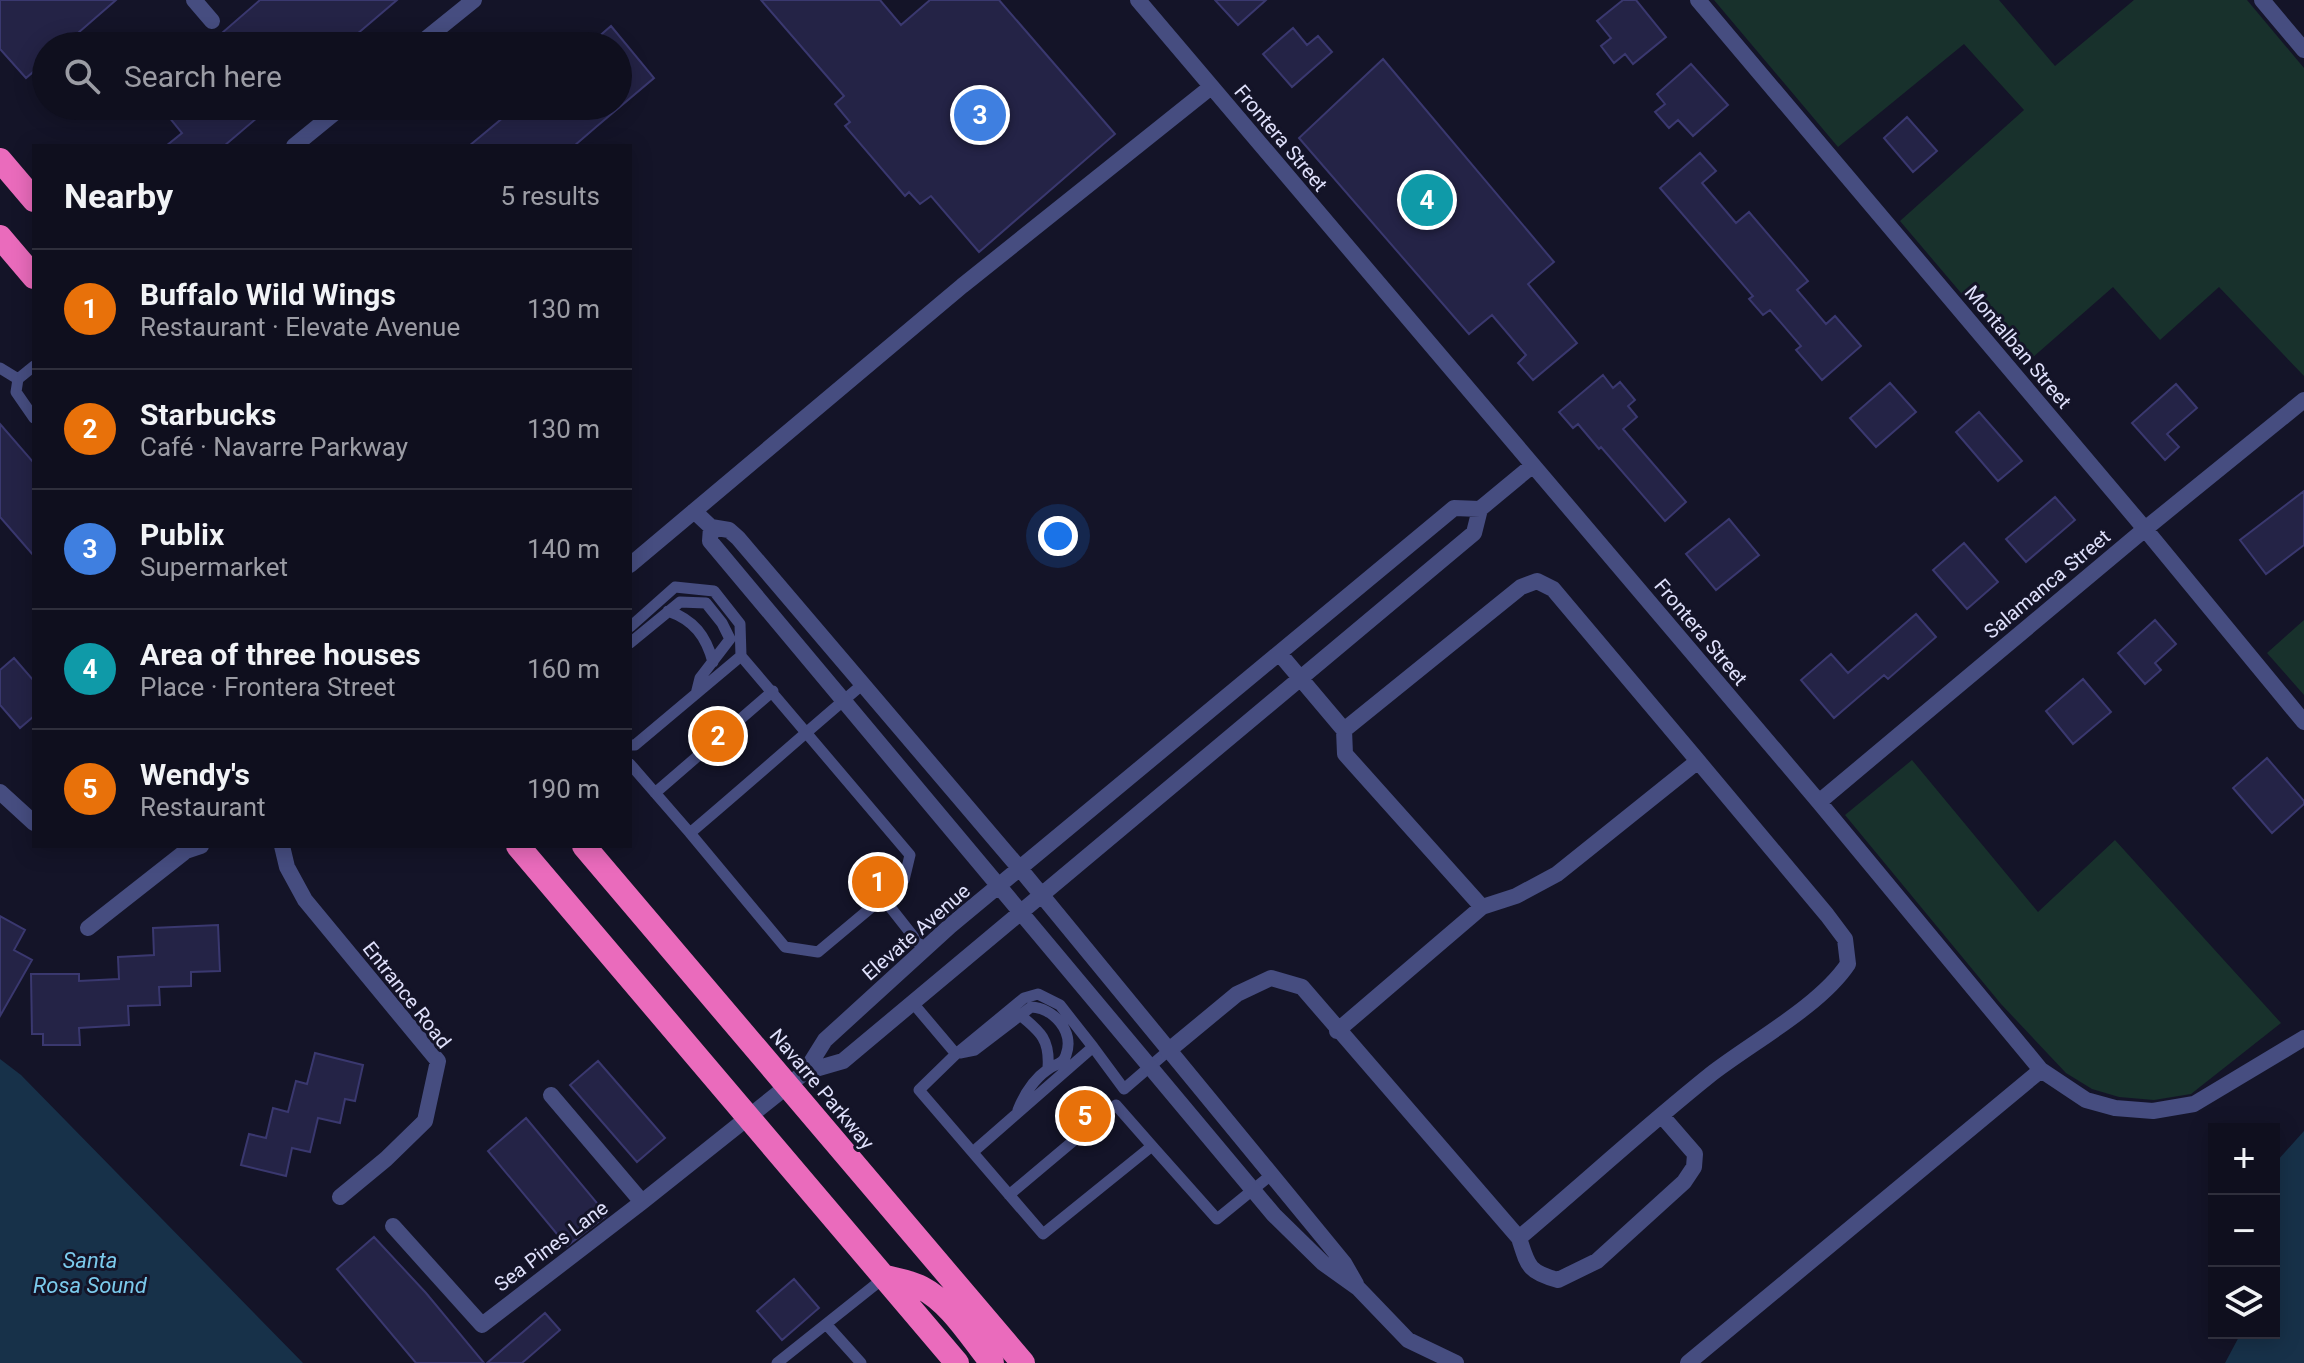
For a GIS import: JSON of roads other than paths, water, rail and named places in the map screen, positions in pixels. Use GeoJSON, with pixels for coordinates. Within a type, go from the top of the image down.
{"type":"FeatureCollection","features":[{"type":"Feature","properties":{"kind":"highway"},"geometry":{"type":"LineString","coordinates":[[0,160],[32,198]]}},
{"type":"Feature","properties":{"kind":"highway"},"geometry":{"type":"LineString","coordinates":[[0,237],[32,275]]}},
{"type":"Feature","properties":{"kind":"highway"},"geometry":{"type":"LineString","coordinates":[[520,848],[885,1277],[949,1361]]}},
{"type":"Feature","properties":{"kind":"highway","name":"Navarre Parkway"},"geometry":{"type":"LineString","coordinates":[[586,848],[796,1079],[1023,1363]]}},
{"type":"Feature","properties":{"kind":"highway"},"geometry":{"type":"LineString","coordinates":[[885,1277],[927,1291],[952,1315],[992,1363]]}},
{"type":"Feature","properties":{"kind":"street"},"geometry":{"type":"LineString","coordinates":[[194,0],[212,21]]}},
{"type":"Feature","properties":{"kind":"street"},"geometry":{"type":"LineString","coordinates":[[434,32],[474,0]]}},
{"type":"Feature","properties":{"kind":"street","name":"Frontera Street"},"geometry":{"type":"LineString","coordinates":[[1138,0],[1819,802],[2041,1070],[2086,1100],[2115,1108],[2153,1111],[2194,1104],[2304,1038]]}},
{"type":"Feature","properties":{"kind":"street","name":"Montalban Street"},"geometry":{"type":"LineString","coordinates":[[1698,0],[2304,722]]}},
{"type":"Feature","properties":{"kind":"street"},"geometry":{"type":"LineString","coordinates":[[2262,0],[2304,50]]}},
{"type":"Feature","properties":{"kind":"street"},"geometry":{"type":"LineString","coordinates":[[632,563],[962,286],[1211,87]]}},
{"type":"Feature","properties":{"kind":"street"},"geometry":{"type":"LineString","coordinates":[[296,144],[326,120]]}},
{"type":"Feature","properties":{"kind":"street","name":"Salamanca Street"},"geometry":{"type":"LineString","coordinates":[[1819,802],[2304,400]]}},
{"type":"Feature","properties":{"kind":"street"},"geometry":{"type":"LineString","coordinates":[[749,1117],[796,1079],[843,1061],[1474,533],[1480,509],[1533,465]]}},
{"type":"Feature","properties":{"kind":"street","name":"Elevate Avenue"},"geometry":{"type":"LineString","coordinates":[[796,1079],[825,1040],[924,950],[1279,653],[1454,508],[1480,509]]}},
{"type":"Feature","properties":{"kind":"street"},"geometry":{"type":"LineString","coordinates":[[694,511],[711,527],[729,530],[738,538],[863,684],[1021,870],[1344,1263],[1358,1288]]}},
{"type":"Feature","properties":{"kind":"street"},"geometry":{"type":"LineString","coordinates":[[711,527],[710,541],[1294,1237],[1358,1288],[1408,1340],[1456,1363]]}},
{"type":"Feature","properties":{"kind":"street"},"geometry":{"type":"LineString","coordinates":[[1344,730],[1521,587],[1537,581],[1553,589],[1845,939],[1848,964],[1841,975],[1795,1014],[1711,1074],[1519,1238]]}},
{"type":"Feature","properties":{"kind":"street"},"geometry":{"type":"LineString","coordinates":[[1279,653],[1344,730],[1345,754],[1482,907]]}},
{"type":"Feature","properties":{"kind":"street"},"geometry":{"type":"LineString","coordinates":[[1337,1031],[1482,907],[1516,896],[1557,874],[1698,761]]}},
{"type":"Feature","properties":{"kind":"street"},"geometry":{"type":"LineString","coordinates":[[0,792],[32,821]]}},
{"type":"Feature","properties":{"kind":"street"},"geometry":{"type":"LineString","coordinates":[[88,928],[186,851],[195,848]]}},
{"type":"Feature","properties":{"kind":"street","name":"Entrance Road"},"geometry":{"type":"LineString","coordinates":[[282,848],[287,867],[305,900],[438,1061],[425,1121],[340,1197]]}},
{"type":"Feature","properties":{"kind":"street"},"geometry":{"type":"LineString","coordinates":[[1168,1051],[1237,994],[1271,978],[1302,987],[1519,1238],[1529,1268],[1539,1275],[1558,1280],[1597,1261],[1684,1182],[1694,1167],[1695,1154],[1662,1116]]}},
{"type":"Feature","properties":{"kind":"street"},"geometry":{"type":"LineString","coordinates":[[1688,1363],[2041,1070]]}},
{"type":"Feature","properties":{"kind":"street"},"geometry":{"type":"LineString","coordinates":[[551,1095],[642,1202]]}},
{"type":"Feature","properties":{"kind":"street","name":"Sea Pines Lane"},"geometry":{"type":"LineString","coordinates":[[393,1226],[482,1325],[749,1117]]}},
{"type":"Feature","properties":{"kind":"lane"},"geometry":{"type":"LineString","coordinates":[[0,368],[18,379]]}},
{"type":"Feature","properties":{"kind":"lane"},"geometry":{"type":"LineString","coordinates":[[32,368],[18,379],[16,392],[32,415]]}},
{"type":"Feature","properties":{"kind":"lane"},"geometry":{"type":"LineString","coordinates":[[632,625],[675,587],[714,591],[740,624],[741,656],[910,855],[904,880],[818,952],[785,947],[632,766]]}},
{"type":"Feature","properties":{"kind":"lane"},"geometry":{"type":"LineString","coordinates":[[632,641],[680,602],[706,603],[730,639],[700,678],[696,694]]}},
{"type":"Feature","properties":{"kind":"lane"},"geometry":{"type":"LineString","coordinates":[[668,611],[685,617],[707,640],[713,662]]}},
{"type":"Feature","properties":{"kind":"lane"},"geometry":{"type":"LineString","coordinates":[[632,745],[741,656]]}},
{"type":"Feature","properties":{"kind":"lane"},"geometry":{"type":"LineString","coordinates":[[690,833],[863,684]]}},
{"type":"Feature","properties":{"kind":"lane"},"geometry":{"type":"LineString","coordinates":[[655,793],[773,691]]}},
{"type":"Feature","properties":{"kind":"lane"},"geometry":{"type":"LineString","coordinates":[[883,898],[924,950]]}},
{"type":"Feature","properties":{"kind":"lane"},"geometry":{"type":"LineString","coordinates":[[1124,1089],[1060,1005],[1038,994],[1024,998],[956,1054],[919,1090],[1043,1234],[1152,1146]]}},
{"type":"Feature","properties":{"kind":"lane"},"geometry":{"type":"LineString","coordinates":[[912,1002],[956,1054]]}},
{"type":"Feature","properties":{"kind":"lane"},"geometry":{"type":"LineString","coordinates":[[956,1054],[975,1050],[1031,1007],[1052,1012],[1064,1027],[1068,1042],[1066,1055],[1060,1064],[1048,1068],[1025,1093],[1017,1114]]}},
{"type":"Feature","properties":{"kind":"lane"},"geometry":{"type":"LineString","coordinates":[[1020,1015],[1045,1039],[1049,1048],[1048,1068]]}},
{"type":"Feature","properties":{"kind":"lane"},"geometry":{"type":"LineString","coordinates":[[973,1152],[1093,1047]]}},
{"type":"Feature","properties":{"kind":"lane"},"geometry":{"type":"LineString","coordinates":[[1009,1195],[1116,1105],[1124,1089],[1168,1051]]}},
{"type":"Feature","properties":{"kind":"lane"},"geometry":{"type":"LineString","coordinates":[[1116,1105],[1217,1219],[1271,1175]]}},
{"type":"Feature","properties":{"kind":"lane"},"geometry":{"type":"LineString","coordinates":[[777,1363],[885,1277]]}},
{"type":"Feature","properties":{"kind":"lane"},"geometry":{"type":"LineString","coordinates":[[826,1324],[861,1363]]}},
{"type":"Feature","properties":{"kind":"water","name":"Santa Rosa Sound"},"geometry":{"type":"Polygon","coordinates":[[[0,1059],[21,1075],[303,1363],[0,1363],[0,1059]]]}},
{"type":"Feature","properties":{"kind":"water"},"geometry":{"type":"Polygon","coordinates":[[[2304,1131],[2304,1363],[2225,1363],[2238,1339],[2280,1339],[2280,1158],[2304,1131]]]}},
{"type":"Feature","properties":{"kind":"place","name":"Publix"},"geometry":{"type":"Point","coordinates":[980,115]}},
{"type":"Feature","properties":{"kind":"place","name":"Area of three houses"},"geometry":{"type":"Point","coordinates":[1427,200]}},
{"type":"Feature","properties":{"kind":"place","name":"Starbucks"},"geometry":{"type":"Point","coordinates":[718,736]}},
{"type":"Feature","properties":{"kind":"place","name":"Buffalo Wild Wings"},"geometry":{"type":"Point","coordinates":[878,882]}},
{"type":"Feature","properties":{"kind":"place","name":"Wendy's"},"geometry":{"type":"Point","coordinates":[1085,1116]}}]}
